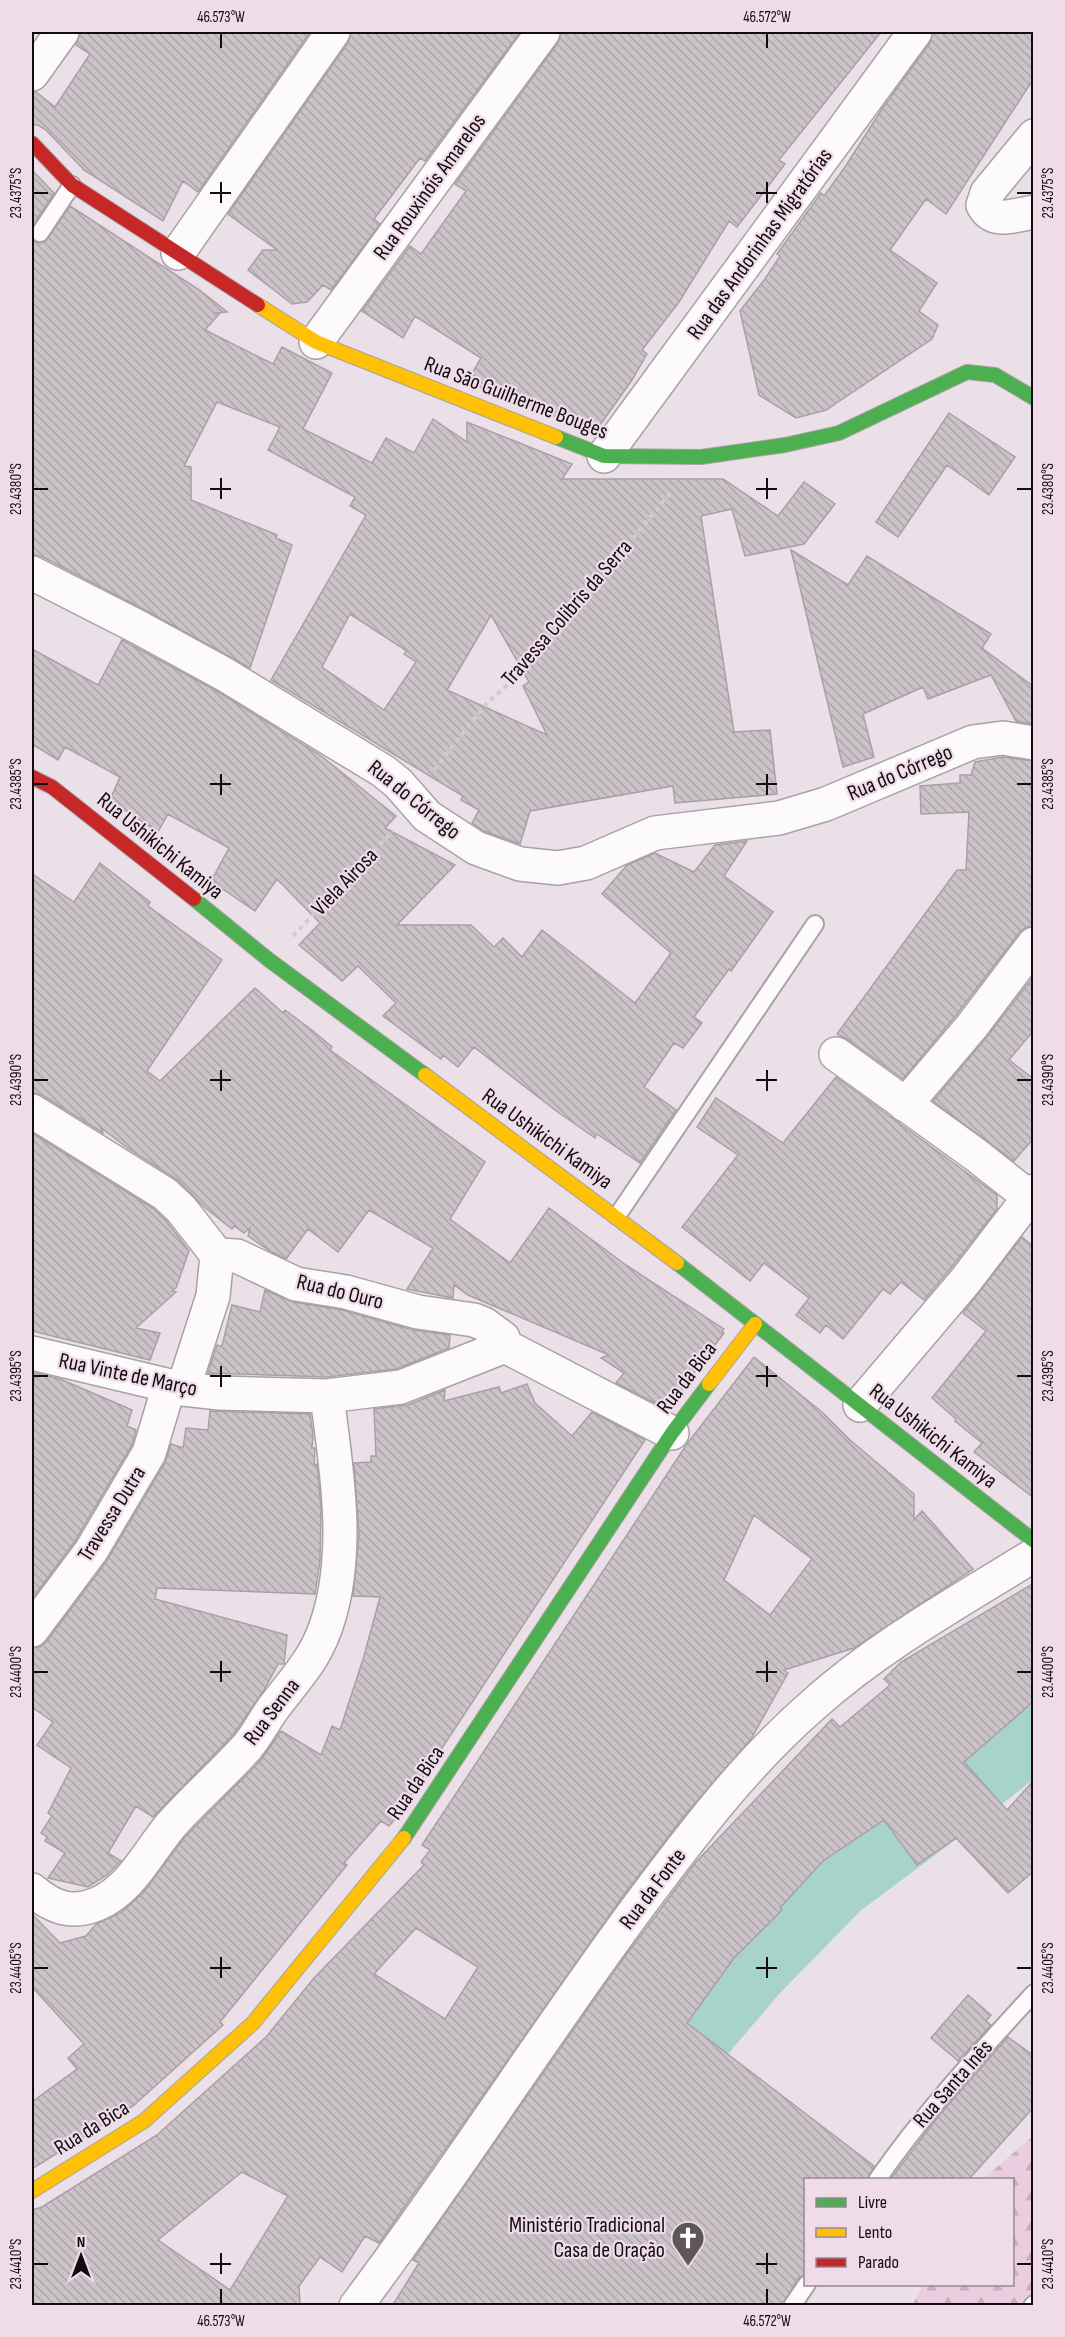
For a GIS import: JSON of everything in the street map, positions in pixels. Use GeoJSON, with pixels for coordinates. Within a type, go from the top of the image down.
{"type":"FeatureCollection","features":[{"type":"Feature","properties":{"kind":"street"},"geometry":{"type":"LineString","coordinates":[[32,74],[62,32]]}},
{"type":"Feature","properties":{"kind":"street"},"geometry":{"type":"LineString","coordinates":[[178,253],[333,32]]}},
{"type":"Feature","properties":{"kind":"street","name":"Rua Rouxinóis Amarelos"},"geometry":{"type":"LineString","coordinates":[[316,342],[543,32]]}},
{"type":"Feature","properties":{"kind":"street","name":"Rua das Andorinhas Migratórias"},"geometry":{"type":"LineString","coordinates":[[604,456],[915,32]]}},
{"type":"Feature","properties":{"kind":"street"},"geometry":{"type":"LineString","coordinates":[[1034,136],[987,193],[983,205],[988,213],[998,218],[1034,212]]}},
{"type":"Feature","properties":{"kind":"street","name":"Rua São Guilherme Bouges"},"geometry":{"type":"LineString","coordinates":[[32,143],[72,184],[316,342],[604,456],[701,457],[785,446],[839,433],[967,372],[982,370],[1000,377],[1034,398]]}},
{"type":"Feature","properties":{"kind":"street","name":"Rua do Córrego"},"geometry":{"type":"LineString","coordinates":[[32,573],[224,674],[383,771],[414,799],[427,816],[476,848],[520,864],[558,868],[586,862],[656,833],[779,818],[826,804],[973,742],[1003,738],[1034,743]]}},
{"type":"Feature","properties":{"kind":"street","name":"Rua Ushikichi Kamiya"},"geometry":{"type":"LineString","coordinates":[[32,777],[52,787],[129,846],[269,960],[617,1216],[1034,1541]]}},
{"type":"Feature","properties":{"kind":"street"},"geometry":{"type":"LineString","coordinates":[[906,1105],[972,1026],[1034,944]]}},
{"type":"Feature","properties":{"kind":"street"},"geometry":{"type":"LineString","coordinates":[[836,1054],[1031,1194],[966,1280],[860,1404]]}},
{"type":"Feature","properties":{"kind":"street"},"geometry":{"type":"LineString","coordinates":[[32,1110],[165,1194],[217,1255]]}},
{"type":"Feature","properties":{"kind":"street","name":"Rua do Ouro"},"geometry":{"type":"LineString","coordinates":[[217,1255],[237,1256],[296,1284],[346,1292],[418,1312],[474,1320],[496,1332],[503,1338],[505,1346],[672,1433]]}},
{"type":"Feature","properties":{"kind":"street","name":"Travessa Dutra"},"geometry":{"type":"LineString","coordinates":[[32,1630],[91,1551],[149,1453],[213,1296],[217,1255]]}},
{"type":"Feature","properties":{"kind":"street","name":"Rua da Bica"},"geometry":{"type":"LineString","coordinates":[[32,2191],[144,2121],[253,2023],[411,1829],[672,1433],[755,1324]]}},
{"type":"Feature","properties":{"kind":"street","name":"Rua Vinte de Março"},"geometry":{"type":"LineString","coordinates":[[32,1353],[176,1388],[220,1393],[327,1396],[400,1387],[421,1381],[505,1346]]}},
{"type":"Feature","properties":{"kind":"street","name":"Rua Senna"},"geometry":{"type":"LineString","coordinates":[[32,1890],[61,1909],[80,1910],[99,1904],[121,1889],[179,1816],[249,1744],[269,1713],[304,1671],[317,1650],[336,1592],[339,1542],[337,1473],[327,1396]]}},
{"type":"Feature","properties":{"kind":"street","name":"Rua da Fonte"},"geometry":{"type":"LineString","coordinates":[[356,2306],[404,2242],[544,2037],[655,1884],[725,1796],[777,1738],[812,1705],[875,1655],[1034,1555]]}},
{"type":"Feature","properties":{"kind":"lane"},"geometry":{"type":"LineString","coordinates":[[40,233],[72,184]]}},
{"type":"Feature","properties":{"kind":"lane"},"geometry":{"type":"LineString","coordinates":[[617,1216],[815,924]]}},
{"type":"Feature","properties":{"kind":"lane","name":"Rua Santa Inês"},"geometry":{"type":"LineString","coordinates":[[878,2178],[910,2133],[952,2083],[1034,1993]]}},
{"type":"Feature","properties":{"kind":"lane"},"geometry":{"type":"LineString","coordinates":[[792,2306],[806,2286]]}},
{"type":"Feature","properties":{"kind":"path","name":"Travessa Colibris da Serra"},"geometry":{"type":"LineString","coordinates":[[414,799],[445,753],[486,704],[516,679],[542,643],[582,599],[701,457]]}},
{"type":"Feature","properties":{"kind":"path","name":"Viela Airosa"},"geometry":{"type":"LineString","coordinates":[[269,960],[394,831],[414,799]]}},
{"type":"Feature","properties":{"kind":"green space"},"geometry":{"type":"Polygon","coordinates":[[[1033,2136],[1034,2294],[1025,2305],[912,2306],[922,2286],[1014,2286],[1014,2178],[984,2178],[1033,2136]]]}},
{"type":"Feature","properties":{"kind":"building"},"geometry":{"type":"Polygon","coordinates":[[[80,32],[310,32],[198,192],[183,181],[163,221],[84,170],[46,130],[38,125],[32,125],[32,93],[36,92],[55,107],[90,54],[76,45],[80,32]]]}},
{"type":"Feature","properties":{"kind":"building"},"geometry":{"type":"Polygon","coordinates":[[[351,32],[520,32],[425,161],[420,158],[374,219],[380,224],[331,290],[323,285],[307,302],[292,304],[248,270],[263,250],[277,250],[228,214],[348,43],[351,32]]]}},
{"type":"Feature","properties":{"kind":"building"},"geometry":{"type":"Polygon","coordinates":[[[561,32],[881,32],[779,160],[785,164],[737,227],[729,221],[679,302],[642,350],[647,354],[632,380],[595,432],[467,382],[481,358],[415,316],[403,338],[362,311],[410,246],[421,254],[466,191],[455,184],[558,43],[561,32]]]}},
{"type":"Feature","properties":{"kind":"building"},"geometry":{"type":"Polygon","coordinates":[[[933,32],[1034,32],[1034,78],[946,214],[926,199],[890,250],[937,283],[919,311],[938,325],[932,339],[826,410],[796,418],[759,395],[740,311],[765,279],[780,256],[777,254],[821,193],[824,196],[845,167],[882,109],[930,43],[933,32]]]}},
{"type":"Feature","properties":{"kind":"building"},"geometry":{"type":"Polygon","coordinates":[[[32,170],[54,193],[32,227],[32,170]]]}},
{"type":"Feature","properties":{"kind":"building"},"geometry":{"type":"Polygon","coordinates":[[[70,206],[201,291],[227,312],[217,313],[219,314],[205,330],[273,364],[282,347],[332,373],[303,429],[372,463],[386,438],[414,453],[433,419],[467,442],[467,422],[572,464],[562,479],[723,479],[778,516],[804,482],[835,504],[804,544],[745,556],[732,509],[701,516],[734,732],[770,730],[777,794],[675,803],[673,786],[530,811],[520,844],[484,831],[472,823],[479,810],[461,800],[463,796],[271,680],[366,515],[350,506],[355,497],[268,450],[280,427],[217,402],[184,466],[191,467],[191,500],[277,535],[276,538],[292,545],[250,668],[147,611],[41,556],[32,554],[32,239],[39,243],[45,242],[70,206]],[[350,614],[322,667],[384,710],[416,662],[404,654],[407,651],[350,614]],[[491,615],[447,690],[547,735],[523,686],[529,682],[491,615]]]}},
{"type":"Feature","properties":{"kind":"building"},"geometry":{"type":"Polygon","coordinates":[[[949,413],[1015,457],[989,495],[947,465],[898,537],[876,522],[949,413]]]}},
{"type":"Feature","properties":{"kind":"building"},"geometry":{"type":"Polygon","coordinates":[[[791,550],[848,585],[867,556],[991,634],[982,648],[1034,687],[1034,724],[1016,721],[991,675],[928,699],[923,687],[863,714],[874,757],[843,767],[791,550]]]}},
{"type":"Feature","properties":{"kind":"building"},"geometry":{"type":"Polygon","coordinates":[[[122,640],[215,690],[320,755],[396,816],[385,828],[455,865],[397,925],[471,925],[494,947],[503,938],[522,957],[542,930],[635,1003],[671,953],[602,894],[627,865],[655,853],[694,872],[715,845],[747,841],[724,876],[773,912],[731,971],[729,969],[694,1017],[702,1023],[683,1048],[674,1043],[644,1087],[676,1110],[640,1163],[597,1134],[595,1138],[474,1047],[458,1067],[443,1055],[441,1059],[383,1016],[396,1003],[358,966],[342,981],[299,945],[320,923],[277,879],[255,911],[211,881],[229,848],[168,814],[158,832],[110,800],[120,777],[65,747],[58,760],[32,744],[32,649],[98,685],[122,640]]]}},
{"type":"Feature","properties":{"kind":"building"},"geometry":{"type":"Polygon","coordinates":[[[1003,757],[1034,761],[1034,926],[1026,927],[1019,933],[957,1014],[903,1079],[837,1034],[957,870],[966,870],[969,812],[921,814],[920,786],[960,783],[960,775],[971,775],[975,762],[1003,757]]]}},
{"type":"Feature","properties":{"kind":"building"},"geometry":{"type":"Polygon","coordinates":[[[100,863],[150,902],[148,906],[222,960],[147,1071],[160,1081],[255,988],[283,1013],[285,1010],[313,1031],[332,1047],[330,1050],[485,1162],[450,1219],[510,1263],[549,1208],[626,1265],[724,1329],[722,1331],[724,1333],[667,1409],[616,1383],[624,1373],[601,1358],[609,1355],[468,1295],[454,1285],[453,1298],[407,1289],[433,1248],[369,1210],[338,1252],[308,1229],[286,1259],[248,1236],[250,1228],[244,1233],[234,1226],[232,1229],[204,1207],[178,1180],[101,1128],[103,1133],[42,1095],[32,1092],[32,874],[74,902],[100,863]]]}},
{"type":"Feature","properties":{"kind":"building"},"geometry":{"type":"Polygon","coordinates":[[[1034,976],[1034,1030],[1009,1060],[1034,1079],[1034,1138],[1014,1161],[933,1101],[1034,976]]]}},
{"type":"Feature","properties":{"kind":"building"},"geometry":{"type":"Polygon","coordinates":[[[836,1077],[997,1195],[997,1209],[924,1300],[901,1282],[890,1294],[883,1289],[843,1339],[826,1325],[820,1333],[796,1315],[809,1298],[764,1263],[750,1281],[682,1227],[738,1155],[697,1127],[716,1098],[783,1143],[836,1077]]]}},
{"type":"Feature","properties":{"kind":"building"},"geometry":{"type":"Polygon","coordinates":[[[32,1133],[154,1209],[189,1251],[176,1288],[172,1291],[176,1292],[136,1328],[160,1333],[150,1360],[32,1331],[32,1133]]]}},
{"type":"Feature","properties":{"kind":"building"},"geometry":{"type":"Polygon","coordinates":[[[1022,1237],[1034,1247],[1034,1498],[974,1452],[982,1443],[932,1398],[986,1331],[963,1313],[1022,1237]]]}},
{"type":"Feature","properties":{"kind":"building"},"geometry":{"type":"Polygon","coordinates":[[[265,1290],[293,1302],[342,1310],[413,1330],[450,1335],[449,1348],[396,1369],[327,1377],[208,1373],[217,1345],[222,1346],[232,1305],[260,1312],[265,1290]]]}},
{"type":"Feature","properties":{"kind":"building"},"geometry":{"type":"Polygon","coordinates":[[[754,1357],[823,1413],[850,1440],[914,1494],[914,1520],[922,1511],[973,1569],[854,1648],[784,1670],[788,1673],[751,1739],[684,1816],[623,1896],[379,2243],[365,2236],[342,2272],[320,2257],[299,2286],[300,2306],[32,2306],[32,2210],[42,2207],[157,2135],[266,2037],[314,1978],[424,1865],[421,1862],[430,1850],[422,1845],[687,1444],[754,1357]],[[754,1515],[724,1580],[770,1615],[812,1559],[754,1515]],[[416,1928],[374,1974],[445,2019],[478,1967],[416,1928]],[[242,2172],[158,2240],[230,2290],[288,2196],[242,2172]]]}},
{"type":"Feature","properties":{"kind":"building"},"geometry":{"type":"Polygon","coordinates":[[[35,1373],[60,1379],[132,1410],[127,1426],[136,1430],[132,1445],[75,1541],[32,1599],[32,1398],[35,1373]]]}},
{"type":"Feature","properties":{"kind":"building"},"geometry":{"type":"Polygon","coordinates":[[[527,1384],[535,1403],[572,1436],[592,1412],[645,1440],[396,1818],[389,1826],[381,1821],[344,1863],[347,1865],[220,2022],[223,2025],[133,2106],[32,2169],[32,2102],[77,2069],[68,2058],[84,2044],[32,1987],[32,1914],[60,1943],[86,1936],[96,1924],[120,1913],[143,1893],[185,1837],[261,1760],[281,1731],[321,1755],[332,1726],[340,1730],[380,1597],[353,1596],[359,1535],[354,1463],[371,1462],[371,1456],[376,1456],[374,1409],[408,1405],[445,1390],[444,1401],[499,1387],[501,1393],[527,1384]]]}},
{"type":"Feature","properties":{"kind":"building"},"geometry":{"type":"Polygon","coordinates":[[[210,1411],[310,1414],[312,1448],[315,1448],[314,1465],[317,1464],[321,1507],[320,1561],[315,1594],[157,1588],[155,1599],[287,1635],[284,1664],[278,1664],[264,1690],[233,1735],[153,1817],[136,1806],[108,1853],[121,1861],[107,1875],[88,1887],[48,1878],[65,1853],[45,1841],[47,1837],[41,1833],[52,1816],[48,1813],[71,1768],[37,1745],[53,1722],[32,1707],[32,1648],[40,1647],[47,1641],[106,1562],[165,1463],[171,1444],[183,1448],[186,1428],[208,1430],[210,1411]]]}},
{"type":"Feature","properties":{"kind":"building"},"geometry":{"type":"Polygon","coordinates":[[[1034,1583],[1034,1701],[964,1762],[1007,1810],[1034,1780],[1034,1871],[1008,1893],[956,1838],[917,1865],[884,1820],[823,1861],[780,1908],[782,1910],[734,1958],[687,2023],[874,2166],[868,2178],[804,2178],[804,2275],[798,2278],[782,2306],[392,2306],[419,2263],[413,2260],[617,1967],[696,1862],[832,1719],[840,1727],[890,1685],[884,1679],[901,1662],[1034,1583]]]}},
{"type":"Feature","properties":{"kind":"building"},"geometry":{"type":"Polygon","coordinates":[[[968,1995],[991,2015],[986,2021],[991,2025],[958,2061],[931,2038],[968,1995]]]}},
{"type":"Feature","properties":{"kind":"building"},"geometry":{"type":"Polygon","coordinates":[[[1008,2037],[1034,2056],[1034,2107],[970,2178],[892,2178],[941,2113],[1008,2037]]]}},
{"type":"Feature","properties":{"kind":"waterway"},"geometry":{"type":"LineString","coordinates":[[644,2103],[755,1973],[840,1886],[1034,1738]]}},
{"type":"Feature","properties":{"kind":"traffic: fast"},"geometry":{"type":"LineString","coordinates":[[556,437],[604,456],[701,457],[785,445],[839,433],[967,372],[995,375],[1034,398]]}},
{"type":"Feature","properties":{"kind":"traffic: fast"},"geometry":{"type":"LineString","coordinates":[[194,899],[269,960],[425,1075]]}},
{"type":"Feature","properties":{"kind":"traffic: fast"},"geometry":{"type":"LineString","coordinates":[[677,1263],[1034,1541]]}},
{"type":"Feature","properties":{"kind":"traffic: fast"},"geometry":{"type":"LineString","coordinates":[[404,1838],[672,1433],[709,1384]]}},
{"type":"Feature","properties":{"kind":"traffic: slow"},"geometry":{"type":"LineString","coordinates":[[258,305],[316,342],[556,437]]}},
{"type":"Feature","properties":{"kind":"traffic: slow"},"geometry":{"type":"LineString","coordinates":[[425,1075],[677,1263]]}},
{"type":"Feature","properties":{"kind":"traffic: slow"},"geometry":{"type":"LineString","coordinates":[[709,1384],[755,1324]]}},
{"type":"Feature","properties":{"kind":"traffic: slow"},"geometry":{"type":"LineString","coordinates":[[32,2191],[144,2121],[253,2023],[404,1838]]}},
{"type":"Feature","properties":{"kind":"traffic: jam"},"geometry":{"type":"LineString","coordinates":[[32,143],[72,185],[258,305]]}},
{"type":"Feature","properties":{"kind":"traffic: jam"},"geometry":{"type":"LineString","coordinates":[[32,777],[52,787],[194,899]]}},
{"type":"Feature","properties":{"kind":"place","name":"Ministério Tradicional Casa de Oração"},"geometry":{"type":"Point","coordinates":[688,2267]}}]}
